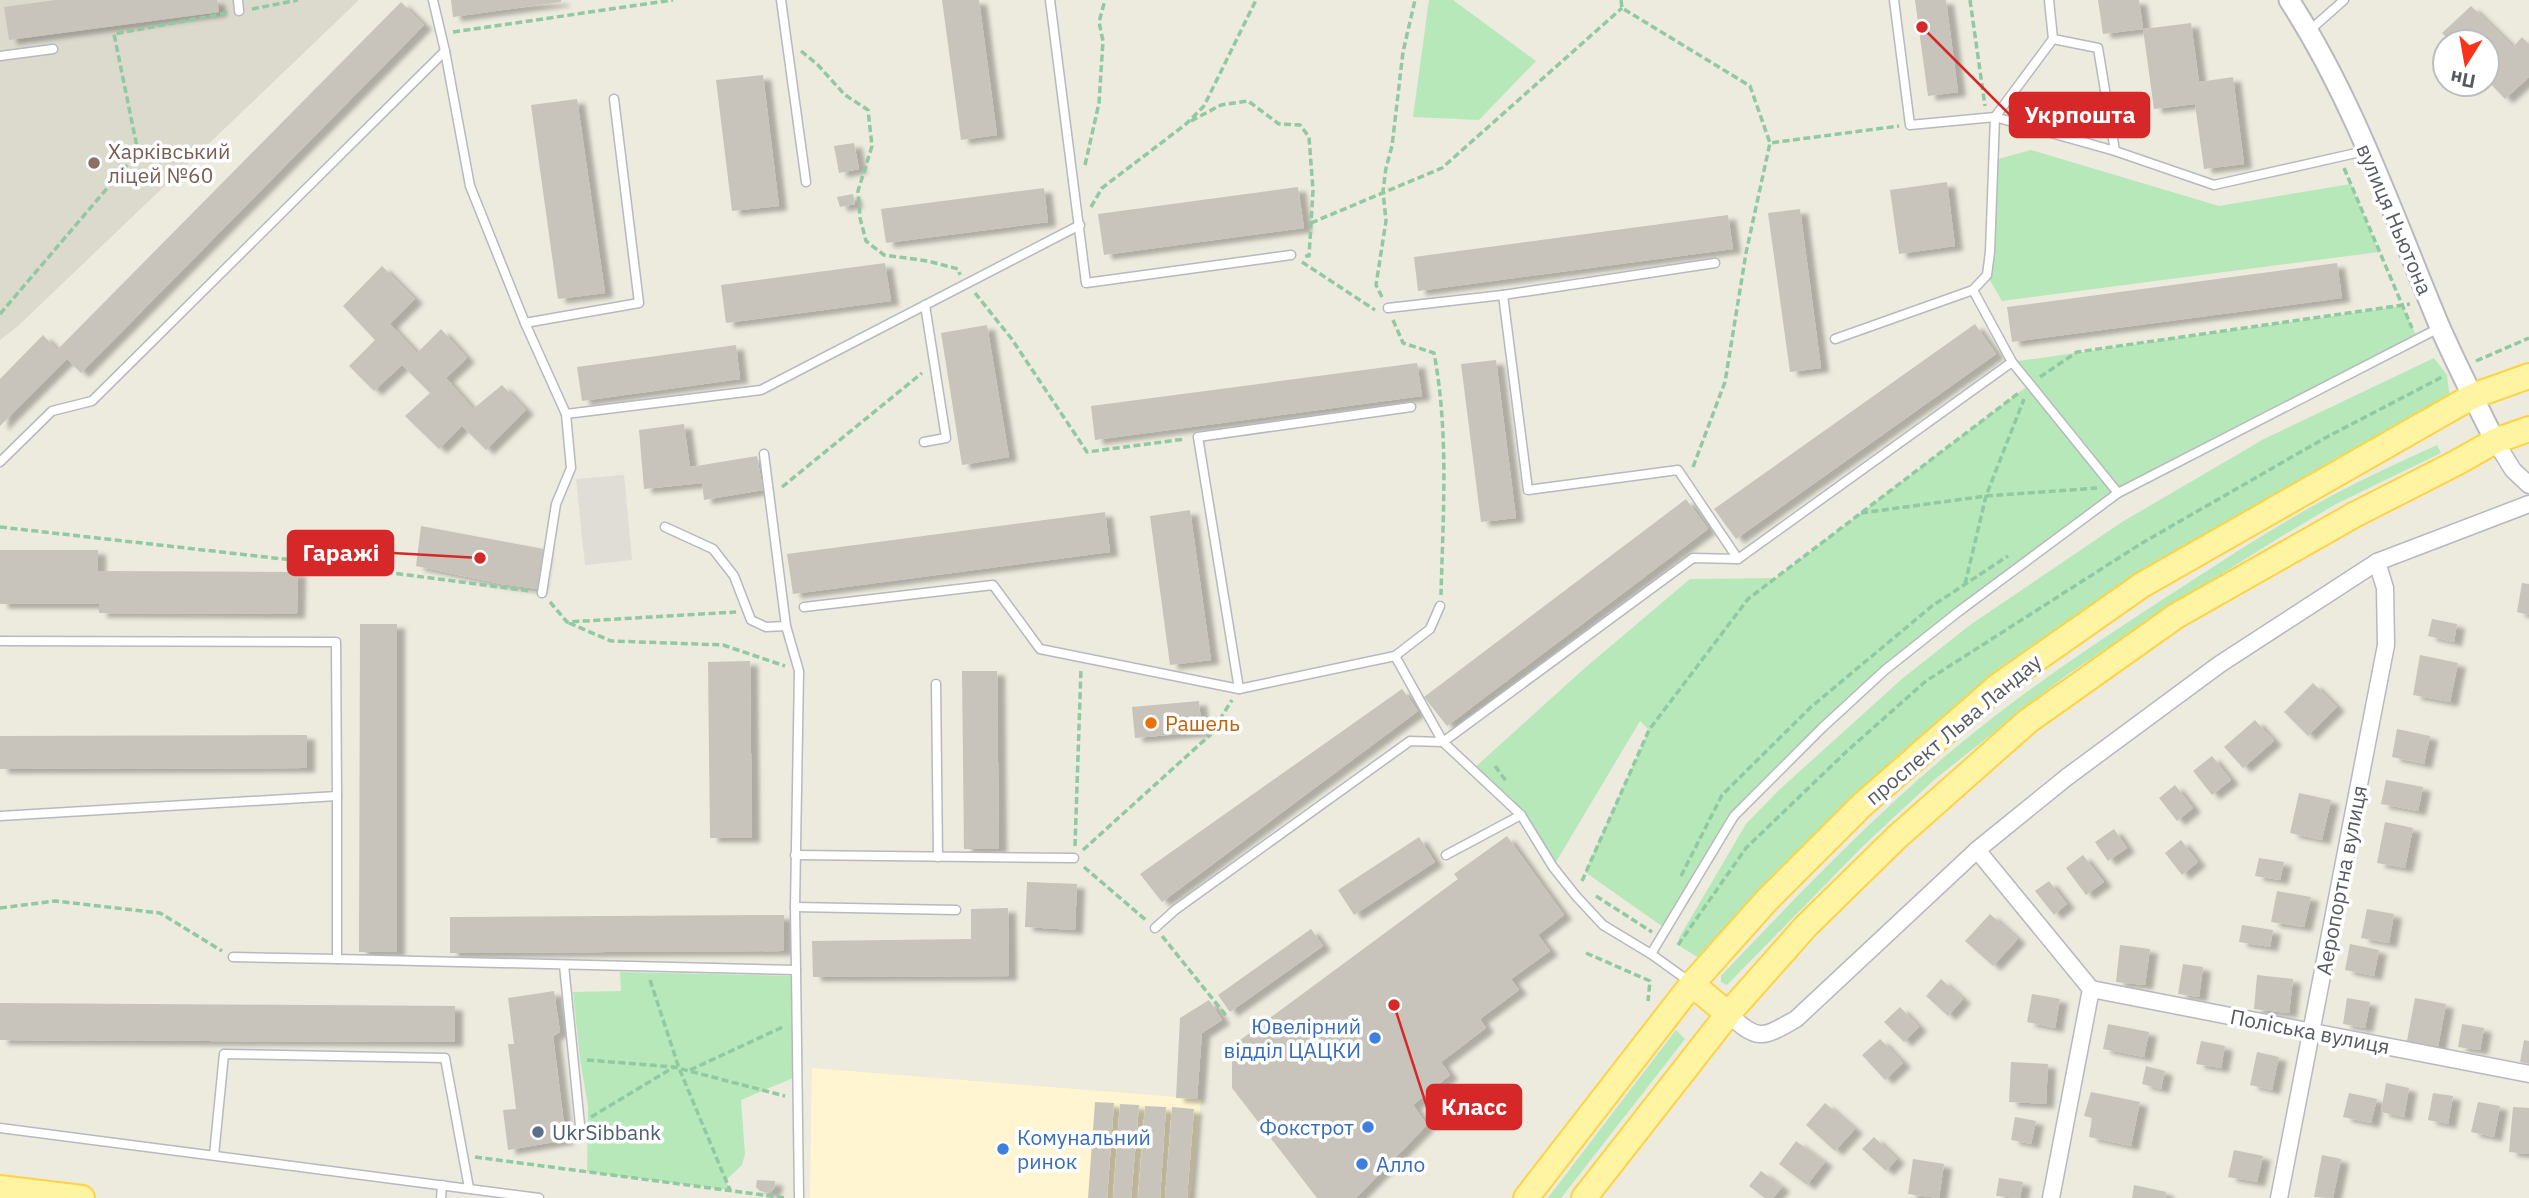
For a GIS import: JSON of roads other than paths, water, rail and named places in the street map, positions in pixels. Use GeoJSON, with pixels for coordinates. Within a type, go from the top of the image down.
{"type":"FeatureCollection","features":[{"type":"Feature","properties":{"kind":"main road","name":"проспект Льва Ландау"},"geometry":{"type":"LineString","coordinates":[[1526,1198],[1692,984],[1767,900],[1862,805],[1998,686],[2142,586],[2473,396],[2529,376]]}},
{"type":"Feature","properties":{"kind":"main road","name":"проспект Льва Ландау"},"geometry":{"type":"LineString","coordinates":[[1584,1198],[1728,1014],[1806,926],[1897,837],[2028,721],[2176,616],[2354,514],[2495,441],[2529,429]]}},
{"type":"Feature","properties":{"kind":"main road"},"geometry":{"type":"LineString","coordinates":[[1692,984],[1728,1014]]}},
{"type":"Feature","properties":{"kind":"main road"},"geometry":{"type":"LineString","coordinates":[[0,1188],[82,1198]]}},
{"type":"Feature","properties":{"kind":"street","name":"вулиця Ньютона"},"geometry":{"type":"LineString","coordinates":[[2288,0],[2309,31],[2368,150],[2441,327],[2495,441]]}},
{"type":"Feature","properties":{"kind":"street"},"geometry":{"type":"LineString","coordinates":[[2495,441],[2513,470],[2529,485]]}},
{"type":"Feature","properties":{"kind":"street"},"geometry":{"type":"LineString","coordinates":[[1728,1014],[1752,1034],[1760,1035],[1796,1018],[1977,850],[2067,777],[2210,672],[2377,562],[2529,504]]}},
{"type":"Feature","properties":{"kind":"street","name":"Аеропортна вулиця"},"geometry":{"type":"LineString","coordinates":[[2279,1198],[2386,645],[2385,588],[2377,562]]}},
{"type":"Feature","properties":{"kind":"street"},"geometry":{"type":"LineString","coordinates":[[1977,850],[2091,989],[2051,1198]]}},
{"type":"Feature","properties":{"kind":"street","name":"Поліська вулиця"},"geometry":{"type":"LineString","coordinates":[[2091,989],[2529,1074]]}},
{"type":"Feature","properties":{"kind":"lane"},"geometry":{"type":"LineString","coordinates":[[238,0],[239,11]]}},
{"type":"Feature","properties":{"kind":"lane"},"geometry":{"type":"LineString","coordinates":[[433,0],[470,186],[525,323],[566,414],[571,468],[556,504],[542,593]]}},
{"type":"Feature","properties":{"kind":"lane"},"geometry":{"type":"LineString","coordinates":[[781,0],[806,181]]}},
{"type":"Feature","properties":{"kind":"lane"},"geometry":{"type":"LineString","coordinates":[[1050,0],[1086,283],[1291,256]]}},
{"type":"Feature","properties":{"kind":"lane"},"geometry":{"type":"LineString","coordinates":[[1894,0],[1910,125],[1991,118],[2115,151],[2214,186],[2368,150]]}},
{"type":"Feature","properties":{"kind":"lane"},"geometry":{"type":"LineString","coordinates":[[1835,339],[1973,290],[1987,275],[1991,118],[2053,39],[2049,0]]}},
{"type":"Feature","properties":{"kind":"lane"},"geometry":{"type":"LineString","coordinates":[[2309,31],[2344,0]]}},
{"type":"Feature","properties":{"kind":"lane"},"geometry":{"type":"LineString","coordinates":[[2053,39],[2098,48],[2115,151]]}},
{"type":"Feature","properties":{"kind":"lane"},"geometry":{"type":"LineString","coordinates":[[0,56],[53,49]]}},
{"type":"Feature","properties":{"kind":"lane"},"geometry":{"type":"LineString","coordinates":[[0,461],[52,411],[92,401],[445,51]]}},
{"type":"Feature","properties":{"kind":"lane"},"geometry":{"type":"LineString","coordinates":[[525,323],[639,303],[614,99]]}},
{"type":"Feature","properties":{"kind":"lane"},"geometry":{"type":"LineString","coordinates":[[566,414],[761,390],[1080,225]]}},
{"type":"Feature","properties":{"kind":"lane"},"geometry":{"type":"LineString","coordinates":[[1388,308],[1503,295],[1716,263]]}},
{"type":"Feature","properties":{"kind":"lane"},"geometry":{"type":"LineString","coordinates":[[1973,290],[2012,362],[2115,489]]}},
{"type":"Feature","properties":{"kind":"lane"},"geometry":{"type":"LineString","coordinates":[[1503,295],[1528,490],[1678,470],[1738,559]]}},
{"type":"Feature","properties":{"kind":"lane"},"geometry":{"type":"LineString","coordinates":[[924,442],[946,438],[925,305]]}},
{"type":"Feature","properties":{"kind":"lane"},"geometry":{"type":"LineString","coordinates":[[1651,954],[1734,816],[1885,670],[1958,612],[2115,489],[2441,327]]}},
{"type":"Feature","properties":{"kind":"lane"},"geometry":{"type":"LineString","coordinates":[[1156,928],[1175,910],[1410,741],[1443,742],[1693,558],[1738,559],[2012,362]]}},
{"type":"Feature","properties":{"kind":"lane"},"geometry":{"type":"LineString","coordinates":[[1239,689],[1198,437],[1411,407]]}},
{"type":"Feature","properties":{"kind":"lane"},"geometry":{"type":"LineString","coordinates":[[764,454],[786,626],[799,671],[795,855],[799,1198]]}},
{"type":"Feature","properties":{"kind":"lane"},"geometry":{"type":"LineString","coordinates":[[665,527],[713,549],[734,576],[751,620],[766,627],[786,626]]}},
{"type":"Feature","properties":{"kind":"lane"},"geometry":{"type":"LineString","coordinates":[[804,607],[993,585],[1040,649],[1239,689],[1395,656],[1430,629],[1440,606]]}},
{"type":"Feature","properties":{"kind":"lane"},"geometry":{"type":"LineString","coordinates":[[0,641],[336,642],[337,959]]}},
{"type":"Feature","properties":{"kind":"lane"},"geometry":{"type":"LineString","coordinates":[[1395,656],[1443,742],[1521,815],[1553,867],[1576,896],[1603,925],[1651,954],[1692,984]]}},
{"type":"Feature","properties":{"kind":"lane"},"geometry":{"type":"LineString","coordinates":[[936,684],[938,857]]}},
{"type":"Feature","properties":{"kind":"lane"},"geometry":{"type":"LineString","coordinates":[[0,816],[337,796]]}},
{"type":"Feature","properties":{"kind":"lane"},"geometry":{"type":"LineString","coordinates":[[1446,855],[1521,815]]}},
{"type":"Feature","properties":{"kind":"lane"},"geometry":{"type":"LineString","coordinates":[[795,855],[1074,858]]}},
{"type":"Feature","properties":{"kind":"lane"},"geometry":{"type":"LineString","coordinates":[[795,907],[956,910]]}},
{"type":"Feature","properties":{"kind":"lane"},"geometry":{"type":"LineString","coordinates":[[233,957],[796,970]]}},
{"type":"Feature","properties":{"kind":"lane"},"geometry":{"type":"LineString","coordinates":[[564,965],[581,1135]]}},
{"type":"Feature","properties":{"kind":"lane"},"geometry":{"type":"LineString","coordinates":[[215,1155],[224,1054],[445,1058],[469,1188]]}},
{"type":"Feature","properties":{"kind":"lane"},"geometry":{"type":"LineString","coordinates":[[0,1128],[539,1198]]}},
{"type":"Feature","properties":{"kind":"lane"},"geometry":{"type":"LineString","coordinates":[[440,1198],[442,1185]]}},
{"type":"Feature","properties":{"kind":"place","name":"Укрпошта"},"geometry":{"type":"Point","coordinates":[1922,27]}},
{"type":"Feature","properties":{"kind":"place","name":"Харківський ліцей №60"},"geometry":{"type":"Point","coordinates":[94,163]}},
{"type":"Feature","properties":{"kind":"place","name":"Гаражі"},"geometry":{"type":"Point","coordinates":[480,558]}},
{"type":"Feature","properties":{"kind":"place","name":"Рашель"},"geometry":{"type":"Point","coordinates":[1151,723]}},
{"type":"Feature","properties":{"kind":"place","name":"Класс"},"geometry":{"type":"Point","coordinates":[1394,1005]}},
{"type":"Feature","properties":{"kind":"place","name":"Ювелірний відділ ЦАЦКИ"},"geometry":{"type":"Point","coordinates":[1375,1038]}},
{"type":"Feature","properties":{"kind":"place","name":"Фокстрот"},"geometry":{"type":"Point","coordinates":[1368,1127]}},
{"type":"Feature","properties":{"kind":"place","name":"UkrSibbank"},"geometry":{"type":"Point","coordinates":[538,1132]}},
{"type":"Feature","properties":{"kind":"place","name":"Комунальний ринок"},"geometry":{"type":"Point","coordinates":[1003,1149]}},
{"type":"Feature","properties":{"kind":"place","name":"Алло"},"geometry":{"type":"Point","coordinates":[1362,1164]}}]}
